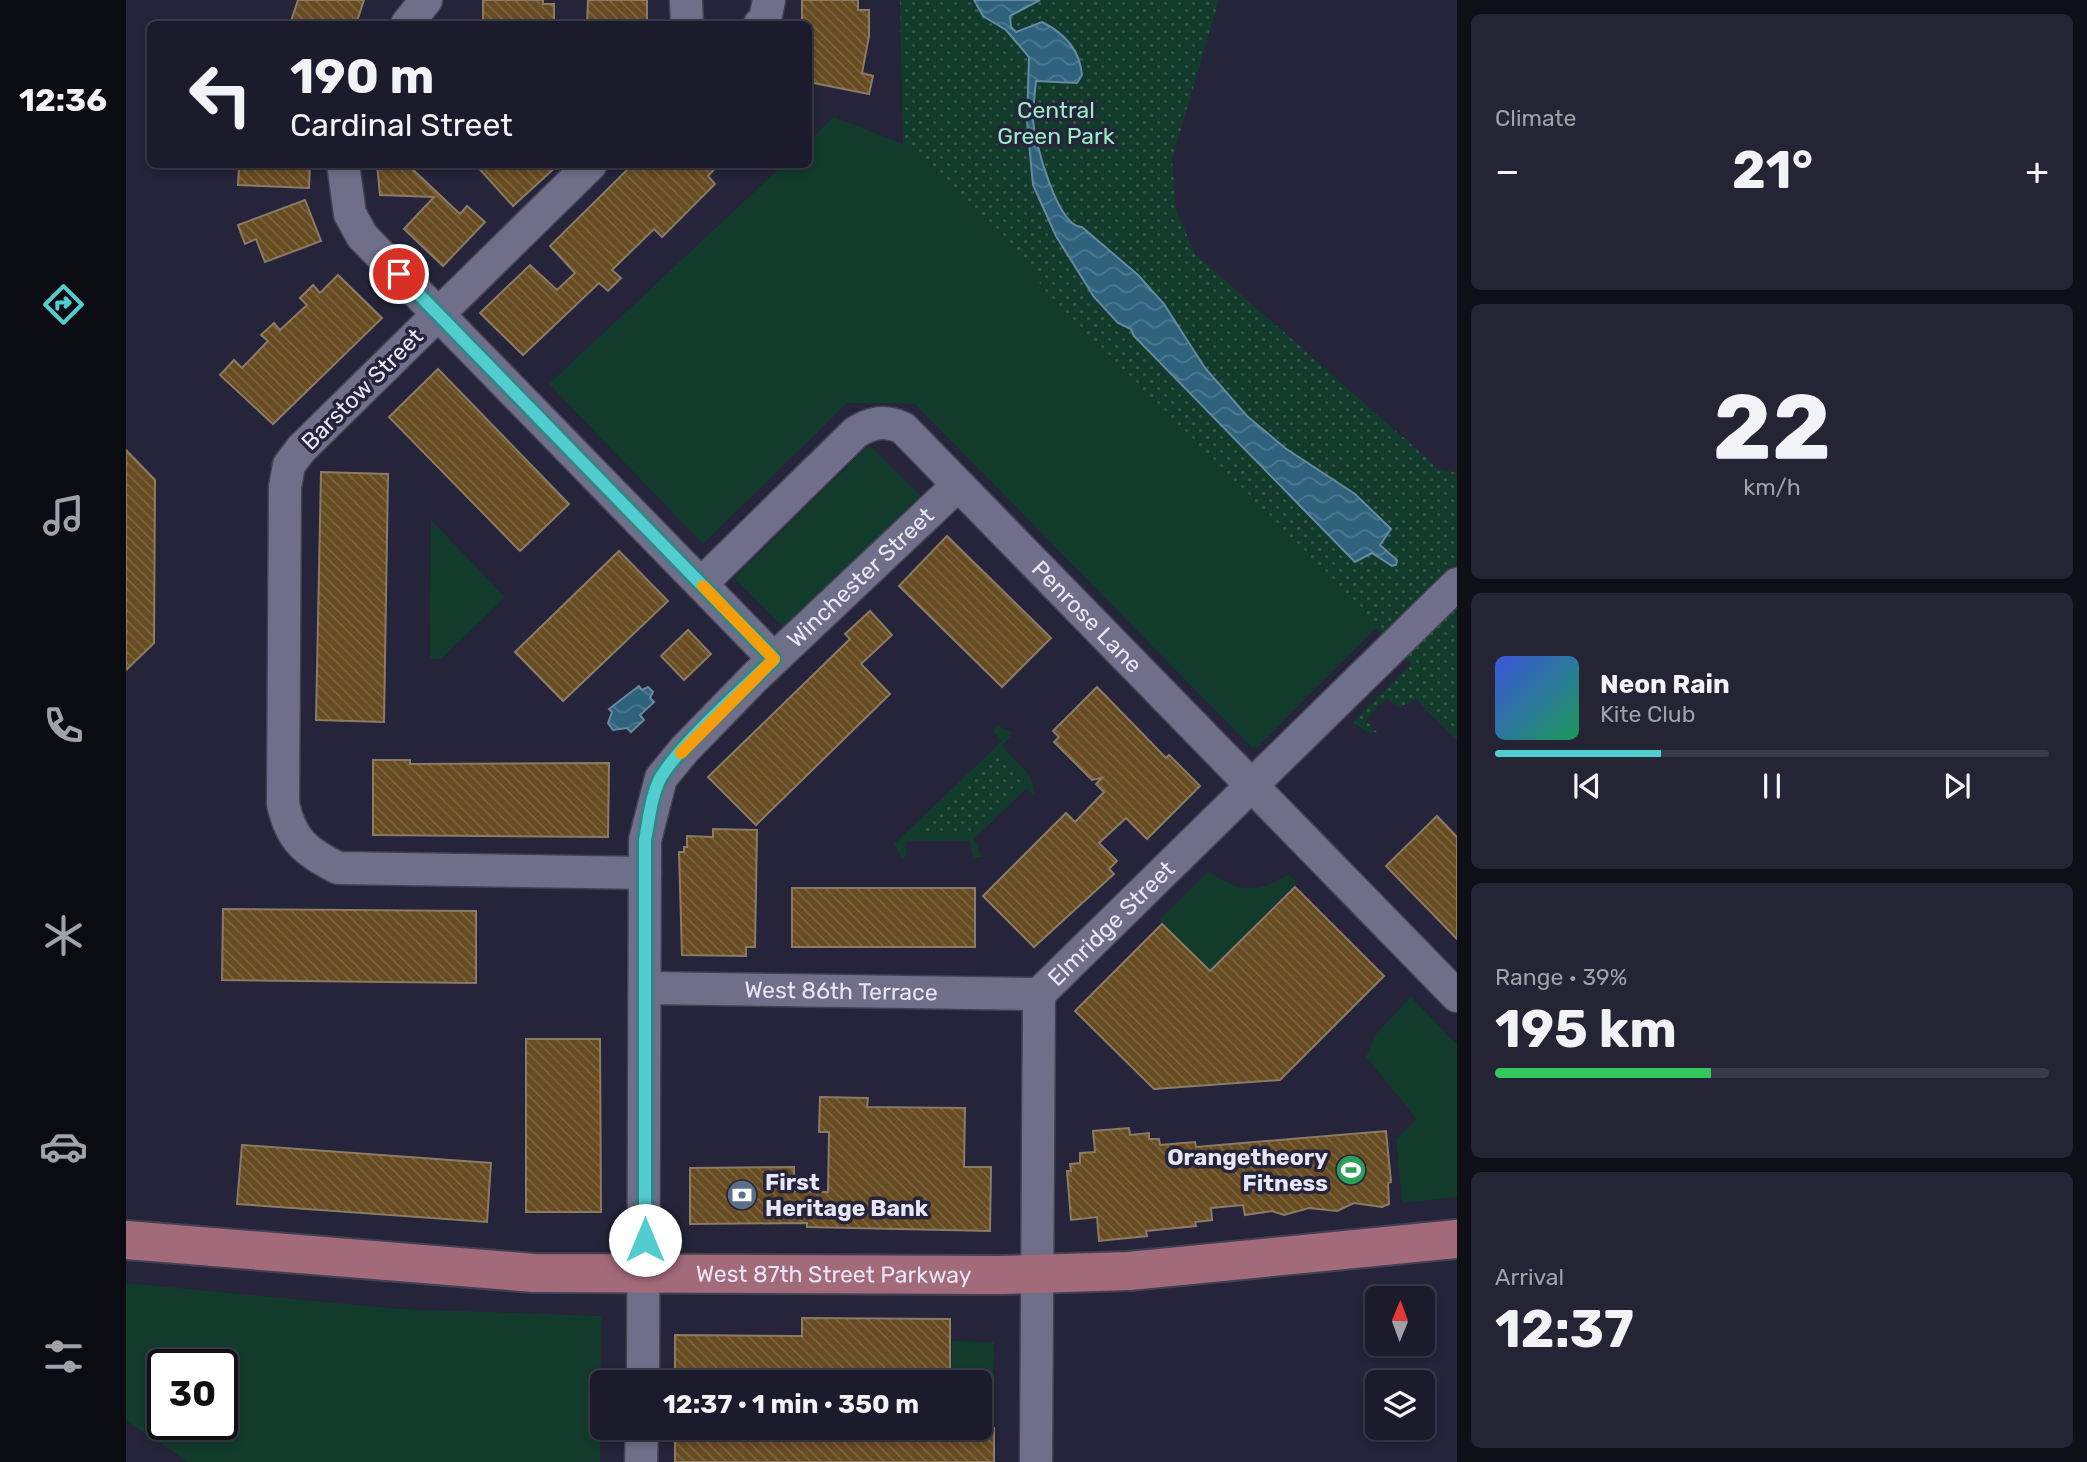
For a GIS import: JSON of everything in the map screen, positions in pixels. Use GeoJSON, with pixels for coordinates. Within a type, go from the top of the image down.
{"type":"FeatureCollection","features":[{"type":"Feature","properties":{"kind":"main road","name":"West 87th Street Parkway"},"geometry":{"type":"LineString","coordinates":[[126,1240],[534,1273],[1038,1275],[1129,1271],[1457,1240]]}},
{"type":"Feature","properties":{"kind":"street"},"geometry":{"type":"LineString","coordinates":[[409,21],[426,0]]}},
{"type":"Feature","properties":{"kind":"street"},"geometry":{"type":"LineString","coordinates":[[686,0],[687,21]]}},
{"type":"Feature","properties":{"kind":"street"},"geometry":{"type":"LineString","coordinates":[[764,21],[769,0]]}},
{"type":"Feature","properties":{"kind":"street"},"geometry":{"type":"LineString","coordinates":[[344,168],[350,214],[362,236],[774,659]]}},
{"type":"Feature","properties":{"kind":"street","name":"Barstow Street"},"geometry":{"type":"LineString","coordinates":[[587,168],[300,449],[289,466],[285,487],[283,804],[288,827],[300,844],[318,858],[338,868],[359,871],[645,873]]}},
{"type":"Feature","properties":{"kind":"street","name":"Penrose Lane"},"geometry":{"type":"LineString","coordinates":[[701,584],[865,426],[889,422],[902,428],[1457,996]]}},
{"type":"Feature","properties":{"kind":"street","name":"Winchester Street"},"geometry":{"type":"LineString","coordinates":[[643,1370],[645,840],[661,778],[684,750],[774,659],[958,485]]}},
{"type":"Feature","properties":{"kind":"street","name":"Elmridge Street"},"geometry":{"type":"LineString","coordinates":[[1036,1462],[1039,994],[1457,584]]}},
{"type":"Feature","properties":{"kind":"street","name":"West 86th Terrace"},"geometry":{"type":"LineString","coordinates":[[645,988],[1039,994]]}},
{"type":"Feature","properties":{"kind":"street"},"geometry":{"type":"LineString","coordinates":[[641,1462],[642,1440]]}},
{"type":"Feature","properties":{"kind":"green space","name":"Central Green Park"},"geometry":{"type":"Polygon","coordinates":[[[900,0],[1219,0],[1172,159],[1176,210],[1195,254],[1439,469],[1457,473],[1457,741],[1416,699],[1399,708],[1387,698],[1365,720],[1377,732],[1368,733],[1353,722],[1411,664],[1049,296],[1014,247],[995,236],[921,157],[903,144],[900,0]]]}},
{"type":"Feature","properties":{"kind":"green space"},"geometry":{"type":"Polygon","coordinates":[[[834,117],[903,144],[921,157],[995,236],[1014,247],[1049,296],[1377,627],[1257,747],[1251,747],[915,404],[847,403],[703,544],[549,384],[780,168],[812,168],[812,138],[834,117]]]}},
{"type":"Feature","properties":{"kind":"green space"},"geometry":{"type":"Polygon","coordinates":[[[869,445],[923,498],[787,631],[734,578],[869,445]]]}},
{"type":"Feature","properties":{"kind":"green space"},"geometry":{"type":"Polygon","coordinates":[[[431,520],[505,597],[441,659],[430,659],[431,520]]]}},
{"type":"Feature","properties":{"kind":"green space"},"geometry":{"type":"Polygon","coordinates":[[[997,725],[1013,733],[1002,746],[1031,777],[1034,795],[1026,789],[974,839],[982,857],[973,857],[970,841],[907,841],[905,857],[902,859],[894,844],[1002,741],[993,731],[997,725]]]}},
{"type":"Feature","properties":{"kind":"green space"},"geometry":{"type":"Polygon","coordinates":[[[999,753],[1025,781],[969,835],[914,835],[999,753]]]}},
{"type":"Feature","properties":{"kind":"green space"},"geometry":{"type":"Polygon","coordinates":[[[1209,871],[1239,887],[1257,888],[1288,874],[1297,882],[1210,970],[1159,920],[1209,871]]]}},
{"type":"Feature","properties":{"kind":"green space"},"geometry":{"type":"Polygon","coordinates":[[[1411,997],[1457,1045],[1457,1197],[1402,1203],[1396,1139],[1417,1119],[1366,1057],[1375,1035],[1411,997]]]}},
{"type":"Feature","properties":{"kind":"green space"},"geometry":{"type":"Polygon","coordinates":[[[126,1283],[399,1309],[601,1316],[601,1370],[590,1370],[590,1440],[600,1440],[600,1462],[188,1462],[156,1440],[238,1440],[238,1349],[147,1349],[147,1434],[126,1420],[126,1283]]]}},
{"type":"Feature","properties":{"kind":"green space"},"geometry":{"type":"Polygon","coordinates":[[[952,1341],[994,1342],[993,1383],[992,1370],[951,1370],[952,1341]]]}},
{"type":"Feature","properties":{"kind":"water"},"geometry":{"type":"Polygon","coordinates":[[[974,0],[1040,0],[1010,16],[1011,27],[1016,32],[1042,22],[1070,43],[1078,58],[1082,75],[1077,83],[1036,81],[1034,130],[1049,182],[1064,214],[1138,275],[1164,304],[1205,368],[1247,416],[1285,448],[1355,494],[1391,529],[1380,545],[1397,560],[1396,565],[1392,566],[1372,553],[1355,562],[1134,336],[1131,329],[1118,323],[1094,297],[1056,236],[1033,185],[1027,121],[1029,57],[1006,30],[983,16],[974,0]]]}},
{"type":"Feature","properties":{"kind":"water"},"geometry":{"type":"Polygon","coordinates":[[[639,686],[642,690],[648,687],[653,692],[650,698],[654,702],[640,715],[644,720],[631,732],[627,728],[613,730],[608,723],[612,712],[609,709],[639,686]]]}},
{"type":"Feature","properties":{"kind":"building"},"geometry":{"type":"Polygon","coordinates":[[[298,0],[364,0],[357,21],[291,21],[298,0]]]}},
{"type":"Feature","properties":{"kind":"building"},"geometry":{"type":"Polygon","coordinates":[[[483,0],[543,0],[543,4],[554,4],[554,21],[483,21],[483,0]]]}},
{"type":"Feature","properties":{"kind":"building"},"geometry":{"type":"Polygon","coordinates":[[[588,0],[647,0],[647,21],[587,21],[588,0]]]}},
{"type":"Feature","properties":{"kind":"building"},"geometry":{"type":"Polygon","coordinates":[[[802,0],[858,0],[858,10],[869,10],[869,36],[862,73],[873,76],[869,94],[812,83],[812,21],[802,21],[802,0]]]}},
{"type":"Feature","properties":{"kind":"building"},"geometry":{"type":"Polygon","coordinates":[[[239,168],[310,168],[309,188],[238,185],[239,168]]]}},
{"type":"Feature","properties":{"kind":"building"},"geometry":{"type":"Polygon","coordinates":[[[377,168],[411,168],[460,214],[467,206],[485,222],[443,266],[404,229],[434,197],[380,195],[377,168]]]}},
{"type":"Feature","properties":{"kind":"building"},"geometry":{"type":"Polygon","coordinates":[[[479,168],[555,168],[513,206],[479,168]]]}},
{"type":"Feature","properties":{"kind":"building"},"geometry":{"type":"Polygon","coordinates":[[[629,168],[715,168],[708,176],[715,184],[662,237],[654,229],[612,270],[621,278],[608,291],[599,283],[523,355],[480,313],[530,265],[557,290],[575,273],[550,246],[629,168]]]}},
{"type":"Feature","properties":{"kind":"building"},"geometry":{"type":"Polygon","coordinates":[[[305,200],[321,241],[265,262],[256,239],[245,244],[238,225],[305,200]]]}},
{"type":"Feature","properties":{"kind":"building"},"geometry":{"type":"Polygon","coordinates":[[[338,275],[382,318],[273,424],[220,375],[234,360],[242,368],[268,341],[261,335],[274,323],[280,330],[307,305],[300,298],[313,285],[320,293],[338,275]]]}},
{"type":"Feature","properties":{"kind":"building"},"geometry":{"type":"Polygon","coordinates":[[[438,369],[569,504],[520,551],[389,417],[438,369]]]}},
{"type":"Feature","properties":{"kind":"building"},"geometry":{"type":"Polygon","coordinates":[[[126,450],[155,480],[154,643],[126,670],[126,450]]]}},
{"type":"Feature","properties":{"kind":"building"},"geometry":{"type":"Polygon","coordinates":[[[321,472],[388,474],[384,722],[316,720],[321,472]]]}},
{"type":"Feature","properties":{"kind":"building"},"geometry":{"type":"Polygon","coordinates":[[[947,536],[1051,638],[1002,687],[899,586],[947,536]]]}},
{"type":"Feature","properties":{"kind":"building"},"geometry":{"type":"Polygon","coordinates":[[[619,551],[668,601],[563,701],[515,652],[619,551]]]}},
{"type":"Feature","properties":{"kind":"building"},"geometry":{"type":"Polygon","coordinates":[[[870,611],[892,635],[861,664],[890,694],[756,825],[708,777],[850,639],[845,634],[870,611]]]}},
{"type":"Feature","properties":{"kind":"building"},"geometry":{"type":"Polygon","coordinates":[[[688,630],[711,654],[684,680],[661,656],[688,630]]]}},
{"type":"Feature","properties":{"kind":"building"},"geometry":{"type":"Polygon","coordinates":[[[1097,687],[1166,758],[1169,755],[1200,786],[1147,839],[1126,818],[1099,843],[1117,861],[1109,869],[1114,874],[1034,947],[983,896],[1066,813],[1075,822],[1104,792],[1096,784],[1102,778],[1092,780],[1054,742],[1059,737],[1053,731],[1097,687]]]}},
{"type":"Feature","properties":{"kind":"building"},"geometry":{"type":"Polygon","coordinates":[[[373,760],[410,760],[410,764],[609,763],[608,837],[373,835],[373,760]]]}},
{"type":"Feature","properties":{"kind":"building"},"geometry":{"type":"Polygon","coordinates":[[[1437,816],[1457,837],[1457,939],[1386,866],[1437,816]]]}},
{"type":"Feature","properties":{"kind":"building"},"geometry":{"type":"Polygon","coordinates":[[[713,829],[757,830],[755,947],[746,947],[746,956],[682,955],[679,852],[684,852],[684,847],[687,847],[687,836],[713,837],[713,829]]]}},
{"type":"Feature","properties":{"kind":"building"},"geometry":{"type":"Polygon","coordinates":[[[1295,887],[1384,976],[1280,1080],[1154,1089],[1075,1011],[1162,924],[1210,971],[1295,887]]]}},
{"type":"Feature","properties":{"kind":"building"},"geometry":{"type":"Polygon","coordinates":[[[792,888],[975,888],[975,947],[792,947],[792,888]]]}},
{"type":"Feature","properties":{"kind":"building"},"geometry":{"type":"Polygon","coordinates":[[[223,909],[476,911],[476,983],[222,980],[223,909]]]}},
{"type":"Feature","properties":{"kind":"building"},"geometry":{"type":"Polygon","coordinates":[[[526,1039],[600,1039],[601,1212],[526,1212],[526,1039]]]}},
{"type":"Feature","properties":{"kind":"building"},"geometry":{"type":"Polygon","coordinates":[[[820,1097],[868,1098],[867,1107],[965,1108],[964,1167],[991,1167],[990,1231],[807,1227],[807,1223],[690,1224],[690,1168],[794,1167],[794,1191],[828,1192],[829,1132],[819,1132],[820,1097]]]}},
{"type":"Feature","properties":{"kind":"building"},"geometry":{"type":"Polygon","coordinates":[[[1129,1128],[1130,1135],[1149,1133],[1149,1139],[1159,1139],[1160,1145],[1195,1142],[1196,1147],[1386,1131],[1391,1182],[1388,1183],[1389,1204],[1382,1207],[1354,1203],[1337,1211],[1309,1208],[1284,1215],[1272,1211],[1245,1215],[1243,1205],[1211,1208],[1212,1220],[1195,1222],[1196,1226],[1146,1231],[1147,1236],[1099,1241],[1097,1217],[1071,1220],[1067,1171],[1071,1171],[1070,1164],[1080,1163],[1080,1153],[1095,1152],[1093,1131],[1129,1128]]]}},
{"type":"Feature","properties":{"kind":"building"},"geometry":{"type":"Polygon","coordinates":[[[242,1145],[491,1163],[487,1222],[237,1204],[242,1145]]]}},
{"type":"Feature","properties":{"kind":"building"},"geometry":{"type":"Polygon","coordinates":[[[802,1318],[950,1319],[950,1370],[675,1370],[675,1335],[802,1336],[802,1318]]]}},
{"type":"Feature","properties":{"kind":"building"},"geometry":{"type":"Polygon","coordinates":[[[994,1428],[994,1462],[675,1462],[675,1440],[992,1440],[994,1428]]]}},
{"type":"Feature","properties":{"kind":"slow traffic"},"geometry":{"type":"LineString","coordinates":[[681,753],[774,659],[703,586]]}},
{"type":"Feature","properties":{"kind":"place","name":"Orangetheory Fitness"},"geometry":{"type":"Point","coordinates":[1351,1170]}},
{"type":"Feature","properties":{"kind":"place","name":"First Heritage Bank"},"geometry":{"type":"Point","coordinates":[742,1195]}},
{"type":"Feature","properties":{"kind":"route"},"geometry":{"type":"LineString","coordinates":[[399,274],[774,659],[684,750],[661,778],[652,806],[645,840],[645,1240]]}}]}
